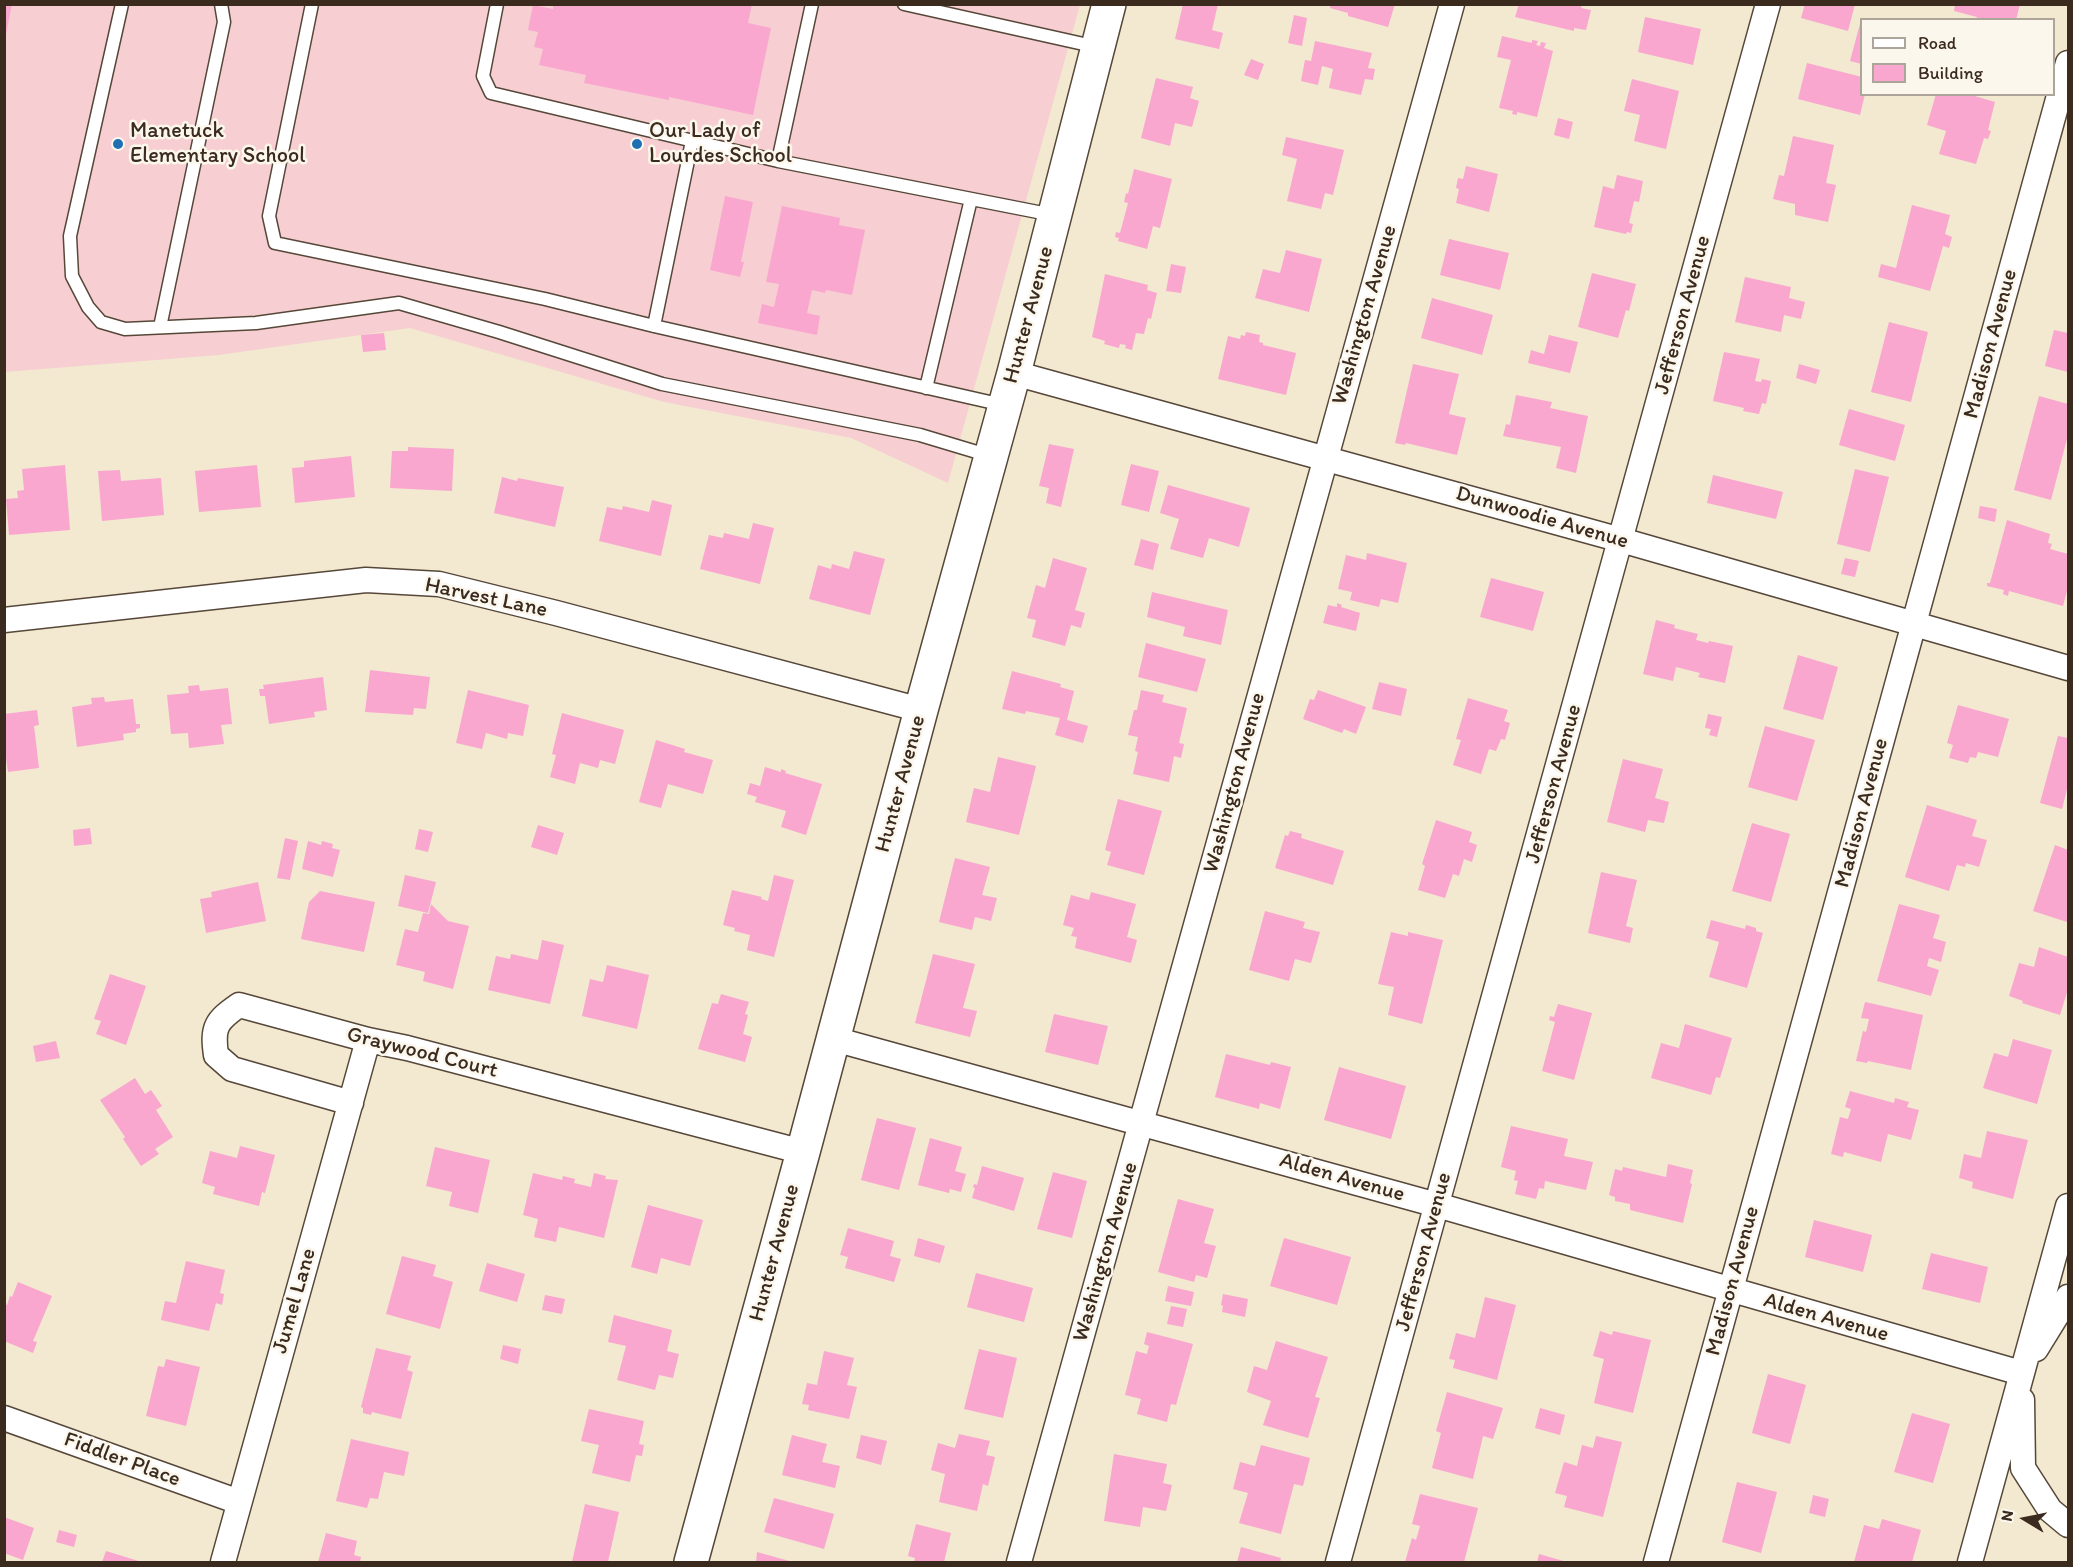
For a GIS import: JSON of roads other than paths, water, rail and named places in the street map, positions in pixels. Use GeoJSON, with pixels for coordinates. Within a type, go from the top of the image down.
{"type":"FeatureCollection","features":[{"type":"Feature","properties":{"kind":"street","name":"Hunter Avenue"},"geometry":{"type":"LineString","coordinates":[[691,1563],[1014,373],[1109,4]]}},
{"type":"Feature","properties":{"kind":"street","name":"Washington Avenue"},"geometry":{"type":"LineString","coordinates":[[1019,1563],[1324,458],[1452,4]]}},
{"type":"Feature","properties":{"kind":"street","name":"Jefferson Avenue"},"geometry":{"type":"LineString","coordinates":[[1338,1563],[1768,4]]}},
{"type":"Feature","properties":{"kind":"street","name":"Madison Avenue"},"geometry":{"type":"LineString","coordinates":[[1656,1563],[2068,63]]}},
{"type":"Feature","properties":{"kind":"street","name":"Dunwoodie Avenue"},"geometry":{"type":"LineString","coordinates":[[1014,373],[1621,540],[2068,668]]}},
{"type":"Feature","properties":{"kind":"street","name":"Harvest Lane"},"geometry":{"type":"LineString","coordinates":[[4,620],[366,579],[439,584],[921,710]]}},
{"type":"Feature","properties":{"kind":"street","name":"Graywood Court"},"geometry":{"type":"LineString","coordinates":[[351,1103],[232,1069],[216,1055],[213,1035],[223,1017],[239,1005],[803,1152]]}},
{"type":"Feature","properties":{"kind":"street","name":"Jumel Lane"},"geometry":{"type":"LineString","coordinates":[[223,1563],[368,1040]]}},
{"type":"Feature","properties":{"kind":"street","name":"Alden Avenue"},"geometry":{"type":"LineString","coordinates":[[834,1040],[1437,1205],[2021,1373]]}},
{"type":"Feature","properties":{"kind":"street"},"geometry":{"type":"LineString","coordinates":[[1970,1563],[2068,1206]]}},
{"type":"Feature","properties":{"kind":"street"},"geometry":{"type":"LineString","coordinates":[[2068,1297],[2021,1373],[2023,1468],[2050,1510],[2068,1525]]}},
{"type":"Feature","properties":{"kind":"street","name":"Fiddler Place"},"geometry":{"type":"LineString","coordinates":[[4,1418],[239,1502]]}},
{"type":"Feature","properties":{"kind":"lane"},"geometry":{"type":"LineString","coordinates":[[122,4],[70,236],[72,276],[88,307],[101,322],[125,329],[256,322],[399,303],[662,384],[920,435],[991,456]]}},
{"type":"Feature","properties":{"kind":"lane"},"geometry":{"type":"LineString","coordinates":[[160,327],[224,22],[221,4]]}},
{"type":"Feature","properties":{"kind":"lane"},"geometry":{"type":"LineString","coordinates":[[312,4],[269,216],[275,243],[545,299],[1005,406]]}},
{"type":"Feature","properties":{"kind":"lane"},"geometry":{"type":"LineString","coordinates":[[496,4],[483,76],[491,93],[778,161],[1054,215]]}},
{"type":"Feature","properties":{"kind":"lane"},"geometry":{"type":"LineString","coordinates":[[778,161],[812,4]]}},
{"type":"Feature","properties":{"kind":"lane"},"geometry":{"type":"LineString","coordinates":[[904,4],[1098,47]]}},
{"type":"Feature","properties":{"kind":"lane"},"geometry":{"type":"LineString","coordinates":[[654,326],[692,141]]}},
{"type":"Feature","properties":{"kind":"lane"},"geometry":{"type":"LineString","coordinates":[[926,388],[971,199]]}},
{"type":"Feature","properties":{"kind":"place","name":"Manetuck Elementary School"},"geometry":{"type":"Point","coordinates":[118,144]}},
{"type":"Feature","properties":{"kind":"place","name":"Our Lady of Lourdes School"},"geometry":{"type":"Point","coordinates":[637,144]}}]}
